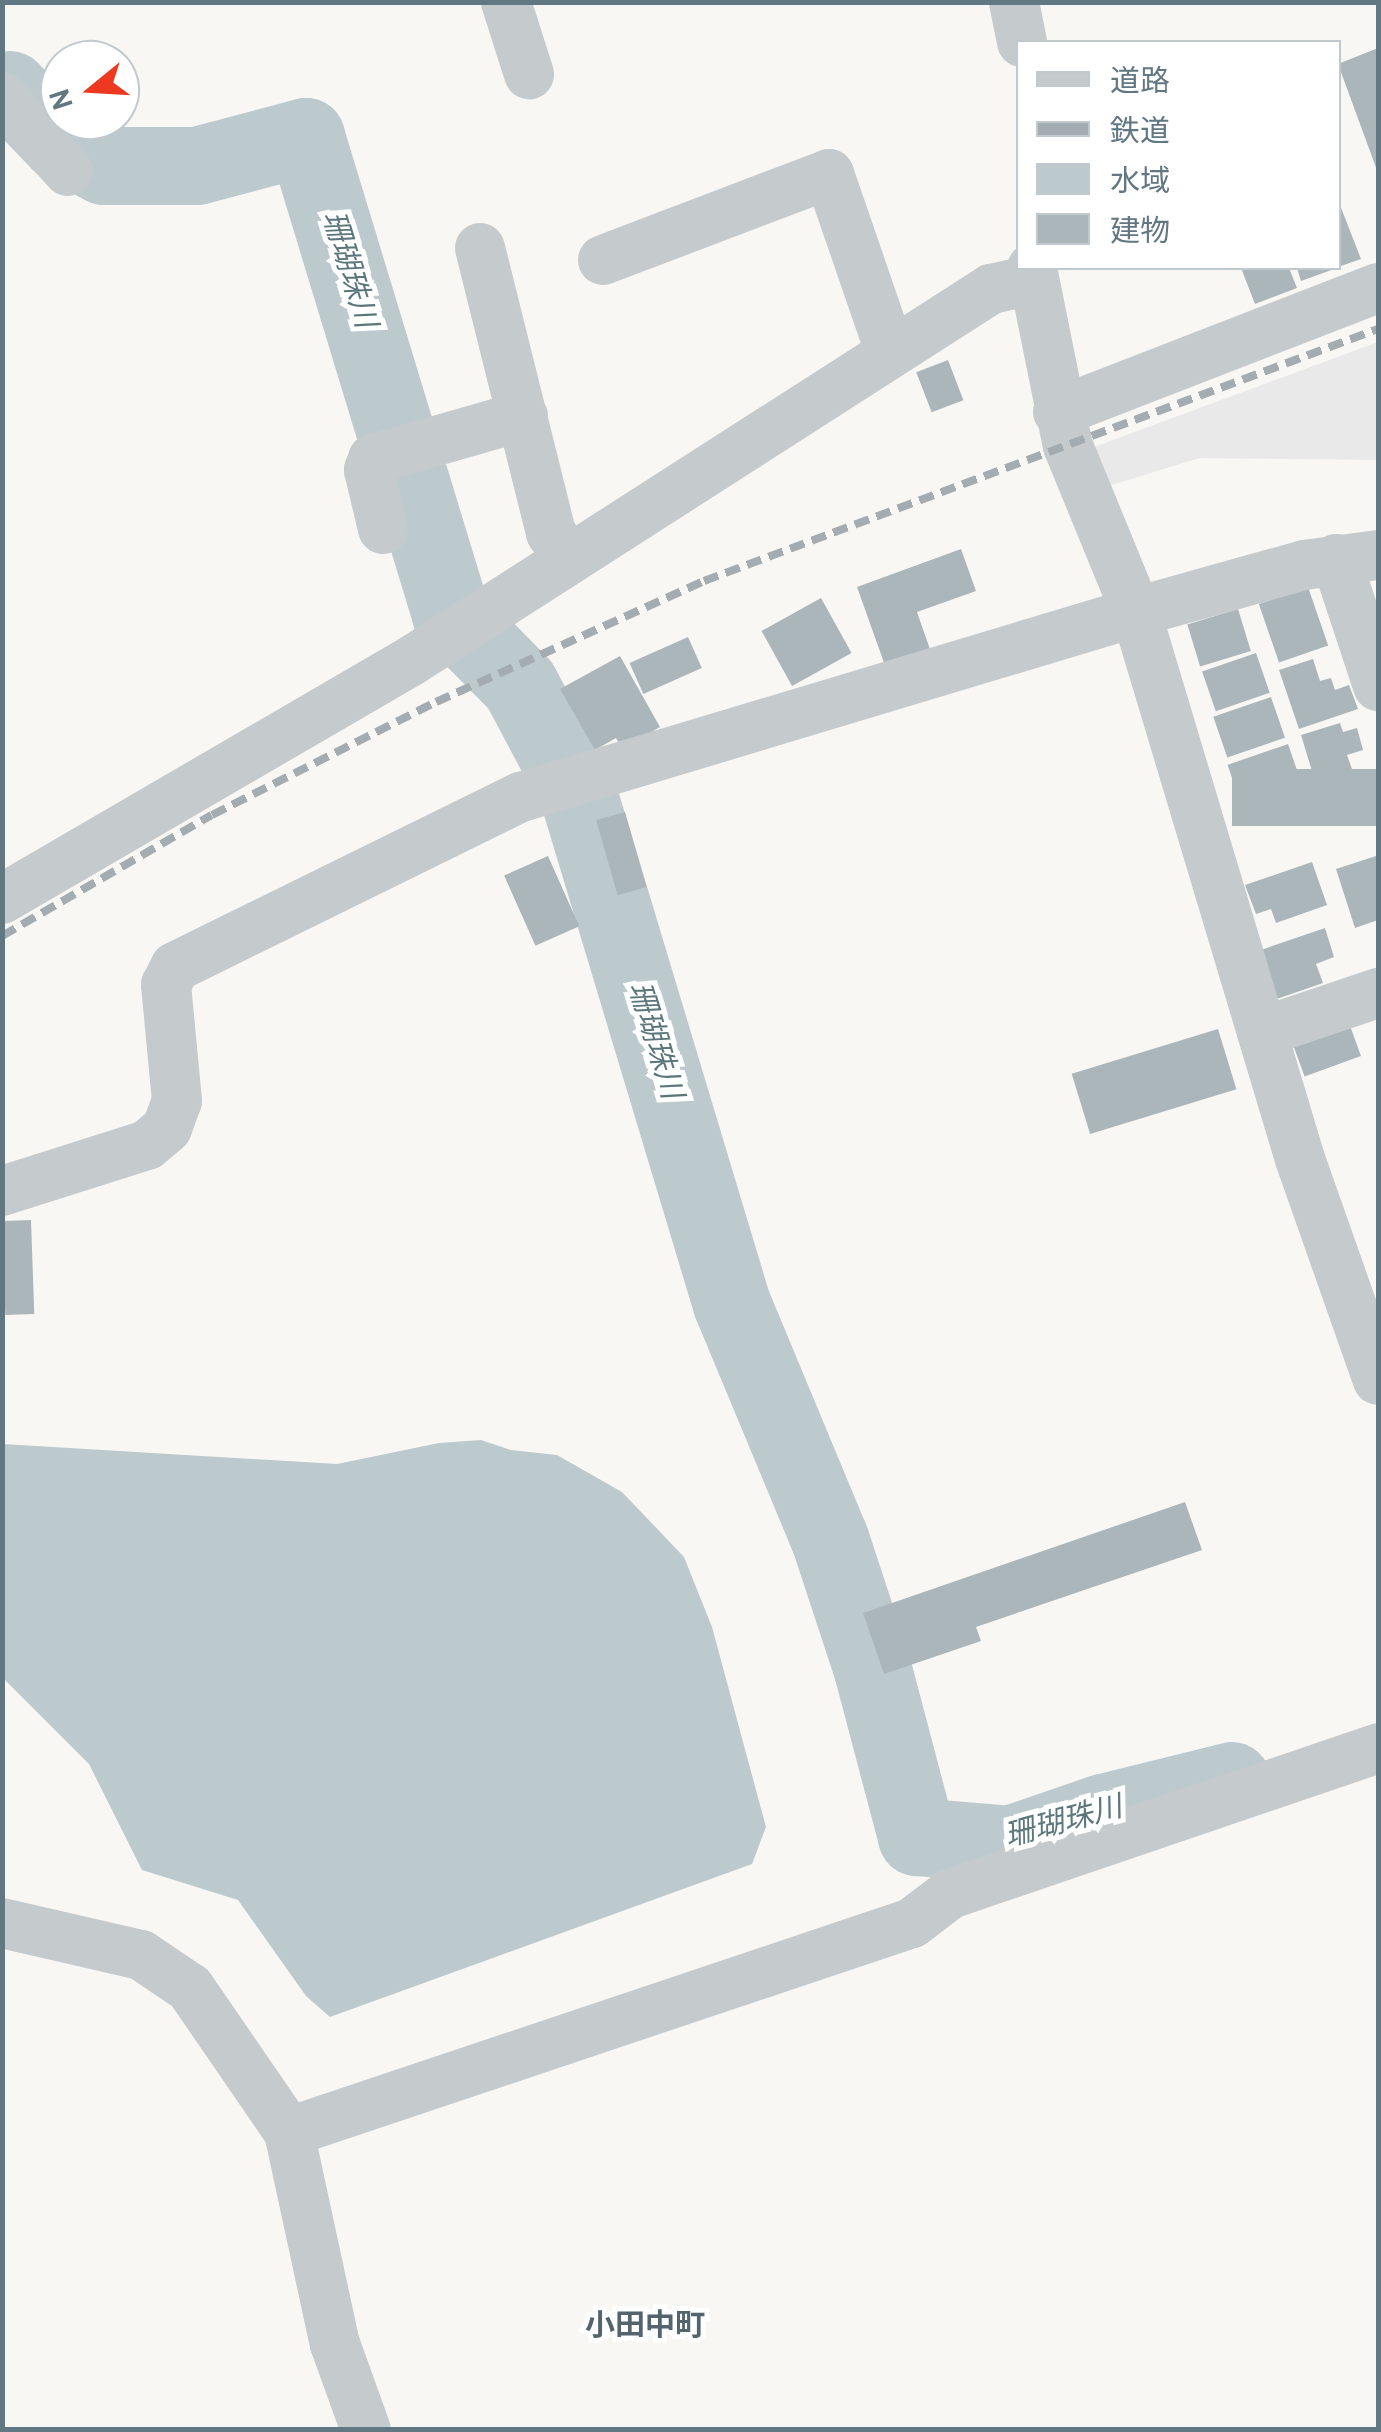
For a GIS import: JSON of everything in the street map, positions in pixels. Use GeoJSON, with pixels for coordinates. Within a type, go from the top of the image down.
{"type":"FeatureCollection","features":[{"type":"Feature","properties":{"kind":"street"},"geometry":{"type":"LineString","coordinates":[[506,2],[529,74]]}},
{"type":"Feature","properties":{"kind":"street"},"geometry":{"type":"LineString","coordinates":[[1014,2],[1022,40]]}},
{"type":"Feature","properties":{"kind":"street"},"geometry":{"type":"LineString","coordinates":[[2,97],[68,170]]}},
{"type":"Feature","properties":{"kind":"street"},"geometry":{"type":"LineString","coordinates":[[603,260],[829,174],[890,351]]}},
{"type":"Feature","properties":{"kind":"street"},"geometry":{"type":"LineString","coordinates":[[480,248],[550,533],[569,559]]}},
{"type":"Feature","properties":{"kind":"street"},"geometry":{"type":"LineString","coordinates":[[2,900],[464,627],[991,289],[1032,274],[1058,412],[1136,612],[1300,1159],[1378,1380]]}},
{"type":"Feature","properties":{"kind":"street"},"geometry":{"type":"LineString","coordinates":[[1058,412],[1378,288]]}},
{"type":"Feature","properties":{"kind":"street"},"geometry":{"type":"LineString","coordinates":[[383,529],[368,470],[373,459],[523,416]]}},
{"type":"Feature","properties":{"kind":"street"},"geometry":{"type":"LineString","coordinates":[[2,1191],[146,1145],[167,1128],[177,1101],[166,985],[175,967],[521,797],[1136,612],[1357,557],[1378,686]]}},
{"type":"Feature","properties":{"kind":"street"},"geometry":{"type":"LineString","coordinates":[[1262,1032],[1378,994]]}},
{"type":"Feature","properties":{"kind":"street"},"geometry":{"type":"LineString","coordinates":[[290,2132],[912,1924],[950,1894],[1378,1748]]}},
{"type":"Feature","properties":{"kind":"street"},"geometry":{"type":"LineString","coordinates":[[2,1923],[141,1955],[190,1988],[290,2132],[335,2344],[366,2430]]}},
{"type":"Feature","properties":{"kind":"shaded area"},"geometry":{"type":"Polygon","coordinates":[[[1378,342],[1378,460],[1199,458],[1099,489],[1086,450],[1378,342]]]}},
{"type":"Feature","properties":{"kind":"water"},"geometry":{"type":"Polygon","coordinates":[[[481,1440],[511,1450],[557,1455],[622,1492],[684,1557],[712,1627],[766,1827],[752,1864],[330,2017],[306,1996],[238,1900],[142,1870],[89,1764],[3,1678],[3,1444],[337,1464],[439,1443],[481,1440]]]}},
{"type":"Feature","properties":{"kind":"building"},"geometry":{"type":"Polygon","coordinates":[[[1378,48],[1378,173],[1341,72],[1341,63],[1378,48]]]}},
{"type":"Feature","properties":{"kind":"building"},"geometry":{"type":"Polygon","coordinates":[[[1341,208],[1361,259],[1341,266],[1341,208]]]}},
{"type":"Feature","properties":{"kind":"building"},"geometry":{"type":"Polygon","coordinates":[[[1242,270],[1290,270],[1297,288],[1255,304],[1242,270]]]}},
{"type":"Feature","properties":{"kind":"building"},"geometry":{"type":"Polygon","coordinates":[[[1298,270],[1331,270],[1301,281],[1298,270]]]}},
{"type":"Feature","properties":{"kind":"building"},"geometry":{"type":"Polygon","coordinates":[[[948,360],[963,400],[932,412],[916,372],[948,360]]]}},
{"type":"Feature","properties":{"kind":"building"},"geometry":{"type":"Polygon","coordinates":[[[961,549],[976,591],[917,612],[932,655],[887,671],[857,587],[961,549]]]}},
{"type":"Feature","properties":{"kind":"building"},"geometry":{"type":"Polygon","coordinates":[[[1308,587],[1328,646],[1279,663],[1259,604],[1308,587]]]}},
{"type":"Feature","properties":{"kind":"building"},"geometry":{"type":"Polygon","coordinates":[[[821,598],[852,653],[792,686],[762,631],[821,598]]]}},
{"type":"Feature","properties":{"kind":"building"},"geometry":{"type":"Polygon","coordinates":[[[1238,609],[1251,651],[1200,667],[1187,624],[1238,609]]]}},
{"type":"Feature","properties":{"kind":"building"},"geometry":{"type":"Polygon","coordinates":[[[688,637],[702,668],[643,694],[630,663],[688,637]]]}},
{"type":"Feature","properties":{"kind":"building"},"geometry":{"type":"Polygon","coordinates":[[[1256,653],[1270,693],[1216,711],[1202,672],[1256,653]]]}},
{"type":"Feature","properties":{"kind":"building"},"geometry":{"type":"Polygon","coordinates":[[[620,656],[660,727],[622,749],[616,738],[595,750],[560,689],[620,656]]]}},
{"type":"Feature","properties":{"kind":"building"},"geometry":{"type":"Polygon","coordinates":[[[1313,659],[1320,681],[1331,678],[1335,690],[1349,685],[1358,709],[1299,729],[1279,670],[1313,659]]]}},
{"type":"Feature","properties":{"kind":"building"},"geometry":{"type":"Polygon","coordinates":[[[1271,697],[1285,738],[1227,758],[1213,717],[1271,697]]]}},
{"type":"Feature","properties":{"kind":"building"},"geometry":{"type":"Polygon","coordinates":[[[1340,723],[1343,732],[1357,728],[1363,750],[1347,755],[1352,769],[1315,781],[1301,735],[1340,723]]]}},
{"type":"Feature","properties":{"kind":"building"},"geometry":{"type":"Polygon","coordinates":[[[1288,744],[1303,787],[1242,808],[1227,765],[1288,744]]]}},
{"type":"Feature","properties":{"kind":"building"},"geometry":{"type":"Polygon","coordinates":[[[1232,769],[1378,769],[1378,826],[1232,826],[1232,769]]]}},
{"type":"Feature","properties":{"kind":"building"},"geometry":{"type":"Polygon","coordinates":[[[625,812],[646,887],[618,895],[596,820],[625,812]]]}},
{"type":"Feature","properties":{"kind":"building"},"geometry":{"type":"Polygon","coordinates":[[[548,856],[579,926],[535,946],[504,876],[548,856]]]}},
{"type":"Feature","properties":{"kind":"building"},"geometry":{"type":"Polygon","coordinates":[[[1376,856],[1378,920],[1355,928],[1336,869],[1376,856]]]}},
{"type":"Feature","properties":{"kind":"building"},"geometry":{"type":"Polygon","coordinates":[[[1312,862],[1327,905],[1276,923],[1271,909],[1256,914],[1245,885],[1312,862]]]}},
{"type":"Feature","properties":{"kind":"building"},"geometry":{"type":"Polygon","coordinates":[[[1325,928],[1334,957],[1316,964],[1323,983],[1271,1001],[1255,952],[1325,928]]]}},
{"type":"Feature","properties":{"kind":"building"},"geometry":{"type":"Polygon","coordinates":[[[1349,1023],[1361,1056],[1305,1076],[1293,1044],[1349,1023]]]}},
{"type":"Feature","properties":{"kind":"building"},"geometry":{"type":"Polygon","coordinates":[[[1218,1029],[1236,1089],[1090,1134],[1072,1074],[1218,1029]]]}},
{"type":"Feature","properties":{"kind":"building"},"geometry":{"type":"Polygon","coordinates":[[[31,1220],[34,1314],[5,1315],[2,1221],[31,1220]]]}},
{"type":"Feature","properties":{"kind":"building"},"geometry":{"type":"Polygon","coordinates":[[[1185,1502],[1202,1550],[976,1627],[981,1641],[884,1674],[863,1613],[1185,1502]]]}},
{"type":"Feature","properties":{"kind":"waterway","name":"珊瑚珠川"},"geometry":{"type":"LineString","coordinates":[[10,90],[61,143],[104,166],[197,166],[306,137],[451,615],[520,685],[579,796],[732,1304],[830,1539],[873,1670],[917,1837],[1010,1845],[1103,1813],[1232,1781]]}},
{"type":"Feature","properties":{"kind":"railway"},"geometry":{"type":"LineString","coordinates":[[2,936],[212,815],[436,702],[704,581],[1378,329]]}},
{"type":"Feature","properties":{"kind":"district","name":"小田中町"},"geometry":{"type":"Point","coordinates":[645,2328]}}]}
